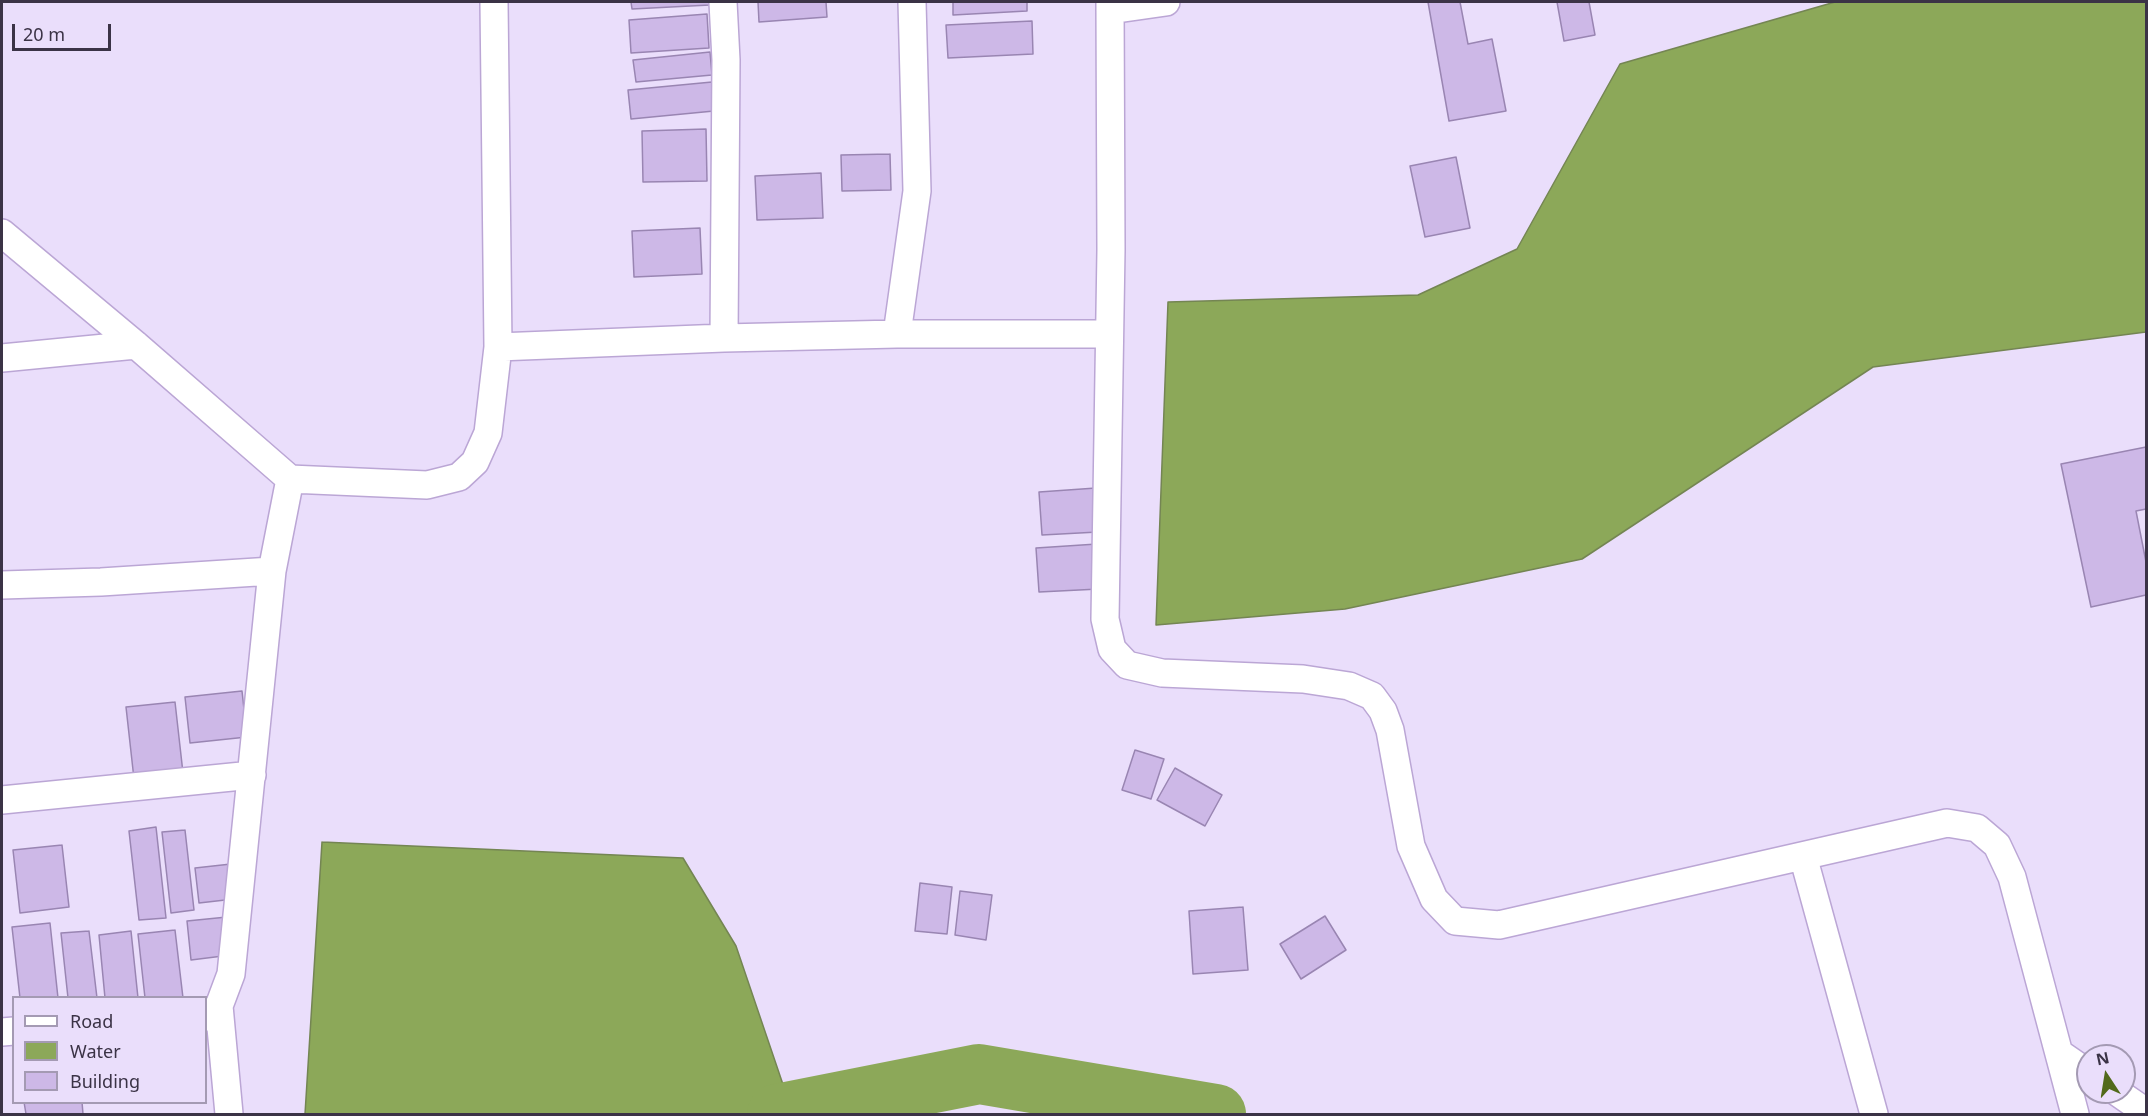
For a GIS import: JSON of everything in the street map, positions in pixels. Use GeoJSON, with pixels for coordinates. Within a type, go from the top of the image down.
{"type":"FeatureCollection","features":[{"type":"Feature","properties":{"kind":"street"},"geometry":{"type":"LineString","coordinates":[[2,233],[290,478],[427,485],[459,477],[474,462],[488,432],[498,347],[494,2]]}},
{"type":"Feature","properties":{"kind":"street"},"geometry":{"type":"LineString","coordinates":[[723,2],[726,60],[724,338]]}},
{"type":"Feature","properties":{"kind":"street"},"geometry":{"type":"LineString","coordinates":[[897,334],[916,191],[912,2]]}},
{"type":"Feature","properties":{"kind":"street"},"geometry":{"type":"LineString","coordinates":[[1166,2],[1110,6],[1111,250],[1105,619],[1112,649],[1127,665],[1162,673],[1303,679],[1349,686],[1372,696],[1383,711],[1390,730],[1411,846],[1434,899],[1455,921],[1499,925],[1947,823],[1977,828],[1997,845],[2012,877],[2075,1114]]}},
{"type":"Feature","properties":{"kind":"street"},"geometry":{"type":"LineString","coordinates":[[498,347],[897,334],[1109,334]]}},
{"type":"Feature","properties":{"kind":"street"},"geometry":{"type":"LineString","coordinates":[[2,358],[136,345]]}},
{"type":"Feature","properties":{"kind":"street"},"geometry":{"type":"LineString","coordinates":[[229,1114],[212,1011],[231,974],[272,571],[290,478]]}},
{"type":"Feature","properties":{"kind":"street"},"geometry":{"type":"LineString","coordinates":[[2,585],[101,582],[272,571]]}},
{"type":"Feature","properties":{"kind":"street"},"geometry":{"type":"LineString","coordinates":[[2,800],[252,775]]}},
{"type":"Feature","properties":{"kind":"street"},"geometry":{"type":"LineString","coordinates":[[1803,856],[1874,1114]]}},
{"type":"Feature","properties":{"kind":"street"},"geometry":{"type":"LineString","coordinates":[[2059,1053],[2076,1065]]}},
{"type":"Feature","properties":{"kind":"water"},"geometry":{"type":"Polygon","coordinates":[[[1835,2],[2146,2],[2146,332],[1873,367],[1582,559],[1345,609],[1156,625],[1168,302],[1418,295],[1517,249],[1620,64],[1835,2]]]}},
{"type":"Feature","properties":{"kind":"water"},"geometry":{"type":"Polygon","coordinates":[[[322,842],[683,858],[736,946],[793,1114],[305,1114],[322,842]]]}},
{"type":"Feature","properties":{"kind":"building"},"geometry":{"type":"Polygon","coordinates":[[[631,2],[710,2],[710,5],[632,9],[631,2]]]}},
{"type":"Feature","properties":{"kind":"building"},"geometry":{"type":"Polygon","coordinates":[[[758,2],[826,2],[827,17],[759,22],[758,2]]]}},
{"type":"Feature","properties":{"kind":"building"},"geometry":{"type":"Polygon","coordinates":[[[953,2],[1027,2],[1027,11],[953,15],[953,2]]]}},
{"type":"Feature","properties":{"kind":"building"},"geometry":{"type":"Polygon","coordinates":[[[1428,2],[1460,2],[1468,44],[1492,39],[1506,111],[1449,121],[1428,2]]]}},
{"type":"Feature","properties":{"kind":"building"},"geometry":{"type":"Polygon","coordinates":[[[1557,2],[1589,2],[1595,35],[1564,41],[1557,2]]]}},
{"type":"Feature","properties":{"kind":"building"},"geometry":{"type":"Polygon","coordinates":[[[707,14],[709,48],[631,53],[629,20],[707,14]]]}},
{"type":"Feature","properties":{"kind":"building"},"geometry":{"type":"Polygon","coordinates":[[[1032,21],[1033,54],[948,58],[946,25],[1032,21]]]}},
{"type":"Feature","properties":{"kind":"building"},"geometry":{"type":"Polygon","coordinates":[[[710,52],[712,75],[636,82],[633,60],[710,52]]]}},
{"type":"Feature","properties":{"kind":"building"},"geometry":{"type":"Polygon","coordinates":[[[712,82],[714,111],[631,119],[628,90],[712,82]]]}},
{"type":"Feature","properties":{"kind":"building"},"geometry":{"type":"Polygon","coordinates":[[[706,129],[707,181],[643,182],[642,131],[706,129]]]}},
{"type":"Feature","properties":{"kind":"building"},"geometry":{"type":"Polygon","coordinates":[[[890,154],[891,190],[842,191],[841,155],[890,154]]]}},
{"type":"Feature","properties":{"kind":"building"},"geometry":{"type":"Polygon","coordinates":[[[1456,157],[1470,228],[1425,237],[1410,166],[1456,157]]]}},
{"type":"Feature","properties":{"kind":"building"},"geometry":{"type":"Polygon","coordinates":[[[821,173],[823,218],[757,220],[755,176],[821,173]]]}},
{"type":"Feature","properties":{"kind":"building"},"geometry":{"type":"Polygon","coordinates":[[[700,228],[702,274],[634,277],[632,231],[700,228]]]}},
{"type":"Feature","properties":{"kind":"building"},"geometry":{"type":"Polygon","coordinates":[[[2146,447],[2146,509],[2136,511],[2146,562],[2146,595],[2091,607],[2061,464],[2146,447]]]}},
{"type":"Feature","properties":{"kind":"building"},"geometry":{"type":"Polygon","coordinates":[[[1096,488],[1098,532],[1042,535],[1039,492],[1096,488]]]}},
{"type":"Feature","properties":{"kind":"building"},"geometry":{"type":"Polygon","coordinates":[[[1097,544],[1099,589],[1039,592],[1036,548],[1097,544]]]}},
{"type":"Feature","properties":{"kind":"building"},"geometry":{"type":"Polygon","coordinates":[[[242,691],[247,737],[190,743],[185,697],[242,691]]]}},
{"type":"Feature","properties":{"kind":"building"},"geometry":{"type":"Polygon","coordinates":[[[175,702],[183,773],[134,779],[126,707],[175,702]]]}},
{"type":"Feature","properties":{"kind":"building"},"geometry":{"type":"Polygon","coordinates":[[[1135,750],[1164,759],[1151,799],[1122,790],[1135,750]]]}},
{"type":"Feature","properties":{"kind":"building"},"geometry":{"type":"Polygon","coordinates":[[[1175,768],[1222,795],[1205,826],[1157,800],[1175,768]]]}},
{"type":"Feature","properties":{"kind":"building"},"geometry":{"type":"Polygon","coordinates":[[[156,827],[166,918],[139,920],[129,831],[156,827]]]}},
{"type":"Feature","properties":{"kind":"building"},"geometry":{"type":"Polygon","coordinates":[[[185,830],[194,910],[171,913],[162,832],[185,830]]]}},
{"type":"Feature","properties":{"kind":"building"},"geometry":{"type":"Polygon","coordinates":[[[62,845],[69,907],[20,913],[13,850],[62,845]]]}},
{"type":"Feature","properties":{"kind":"building"},"geometry":{"type":"Polygon","coordinates":[[[231,864],[234,899],[199,903],[195,868],[231,864]]]}},
{"type":"Feature","properties":{"kind":"building"},"geometry":{"type":"Polygon","coordinates":[[[920,883],[952,887],[947,934],[915,931],[920,883]]]}},
{"type":"Feature","properties":{"kind":"building"},"geometry":{"type":"Polygon","coordinates":[[[960,891],[992,895],[986,940],[955,935],[960,891]]]}},
{"type":"Feature","properties":{"kind":"building"},"geometry":{"type":"Polygon","coordinates":[[[1243,907],[1248,970],[1193,974],[1189,911],[1243,907]]]}},
{"type":"Feature","properties":{"kind":"building"},"geometry":{"type":"Polygon","coordinates":[[[1325,916],[1346,950],[1301,979],[1280,944],[1325,916]]]}},
{"type":"Feature","properties":{"kind":"building"},"geometry":{"type":"Polygon","coordinates":[[[227,917],[231,955],[191,960],[187,921],[227,917]]]}},
{"type":"Feature","properties":{"kind":"building"},"geometry":{"type":"Polygon","coordinates":[[[50,923],[58,996],[20,996],[12,927],[50,923]]]}},
{"type":"Feature","properties":{"kind":"building"},"geometry":{"type":"Polygon","coordinates":[[[175,930],[183,996],[145,996],[138,934],[175,930]]]}},
{"type":"Feature","properties":{"kind":"building"},"geometry":{"type":"Polygon","coordinates":[[[89,931],[97,996],[68,996],[61,933],[89,931]]]}},
{"type":"Feature","properties":{"kind":"building"},"geometry":{"type":"Polygon","coordinates":[[[131,931],[138,996],[105,996],[99,935],[131,931]]]}},
{"type":"Feature","properties":{"kind":"building"},"geometry":{"type":"Polygon","coordinates":[[[24,1104],[82,1104],[83,1114],[26,1114],[24,1104]]]}},
{"type":"Feature","properties":{"kind":"waterway"},"geometry":{"type":"LineString","coordinates":[[777,1114],[979,1074],[1216,1114]]}}]}
